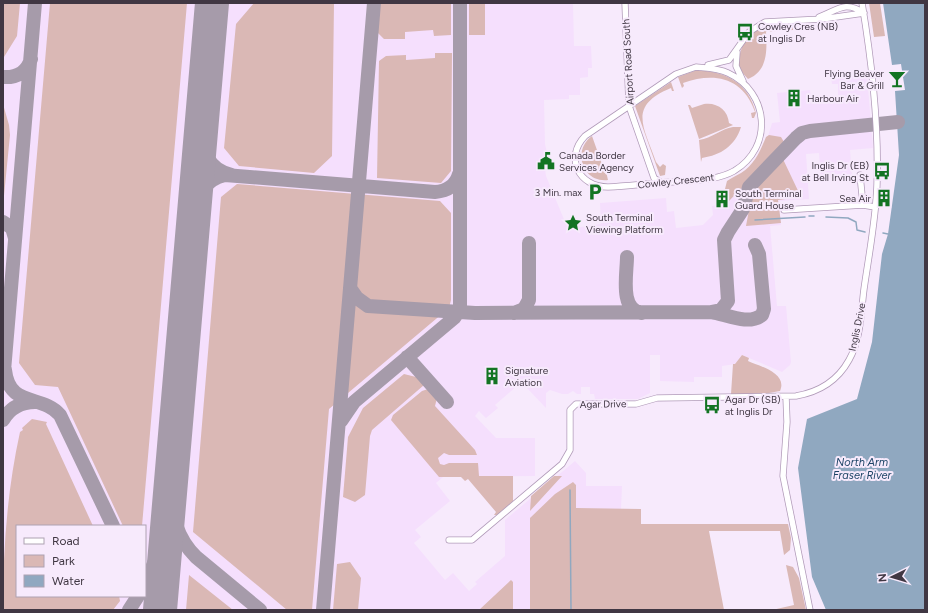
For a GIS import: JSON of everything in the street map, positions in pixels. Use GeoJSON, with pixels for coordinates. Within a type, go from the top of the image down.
{"type":"FeatureCollection","features":[{"type":"Feature","properties":{"kind":"street","name":"Airport Road South"},"geometry":{"type":"LineString","coordinates":[[625,3],[629,106],[654,178],[658,182],[663,182]]}},
{"type":"Feature","properties":{"kind":"street"},"geometry":{"type":"LineString","coordinates":[[839,8],[845,3]]}},
{"type":"Feature","properties":{"kind":"street","name":"Inglis Drive"},"geometry":{"type":"LineString","coordinates":[[786,397],[804,395],[823,387],[840,373],[850,359],[858,331],[875,207],[877,139],[872,72],[862,3]]}},
{"type":"Feature","properties":{"kind":"street"},"geometry":{"type":"LineString","coordinates":[[811,20],[846,5],[852,5],[864,13]]}},
{"type":"Feature","properties":{"kind":"street"},"geometry":{"type":"LineString","coordinates":[[696,67],[725,62],[731,58],[748,32],[761,24],[771,21],[811,20],[864,13]]}},
{"type":"Feature","properties":{"kind":"street"},"geometry":{"type":"LineString","coordinates":[[738,47],[736,66],[747,86]]}},
{"type":"Feature","properties":{"kind":"street","name":"Cowley Crescent"},"geometry":{"type":"LineString","coordinates":[[696,67],[724,71],[736,77],[747,86],[759,104],[762,122],[761,138],[750,157],[737,168],[724,175],[600,187],[587,182],[579,171],[575,154],[576,147],[581,140],[590,132],[681,71],[696,67]]}},
{"type":"Feature","properties":{"kind":"street"},"geometry":{"type":"LineString","coordinates":[[860,175],[863,205]]}},
{"type":"Feature","properties":{"kind":"street"},"geometry":{"type":"LineString","coordinates":[[784,210],[863,205],[875,207]]}},
{"type":"Feature","properties":{"kind":"street"},"geometry":{"type":"LineString","coordinates":[[786,397],[787,422],[783,456],[783,476],[810,610]]}},
{"type":"Feature","properties":{"kind":"street","name":"Agar Drive"},"geometry":{"type":"LineString","coordinates":[[449,540],[468,542],[475,538],[565,461],[570,450],[571,407],[575,404],[640,404],[657,398],[786,397]]}},
{"type":"Feature","properties":{"kind":"shaded area"},"geometry":{"type":"Polygon","coordinates":[[[3,3],[578,3],[573,4],[574,46],[591,46],[592,68],[588,68],[588,77],[580,78],[580,95],[569,95],[569,99],[544,100],[545,144],[550,166],[545,168],[546,176],[568,229],[601,224],[600,203],[666,198],[667,212],[674,211],[676,228],[703,225],[713,215],[712,206],[728,204],[727,185],[751,166],[766,143],[772,123],[780,122],[777,93],[810,90],[812,103],[818,99],[838,97],[838,84],[832,84],[831,78],[867,75],[873,148],[850,150],[852,177],[821,180],[819,153],[806,154],[809,199],[779,201],[781,225],[770,226],[777,306],[786,306],[791,362],[790,365],[782,372],[742,355],[735,364],[722,366],[722,377],[694,377],[694,382],[660,381],[660,355],[650,355],[650,393],[638,399],[595,399],[594,394],[590,394],[590,387],[581,387],[581,394],[577,394],[573,391],[568,394],[562,394],[550,390],[546,393],[546,408],[527,388],[529,386],[527,383],[521,388],[518,385],[495,405],[498,408],[486,418],[479,411],[475,416],[496,438],[535,438],[535,476],[443,477],[436,483],[450,501],[415,530],[421,537],[414,543],[445,580],[453,573],[469,591],[477,584],[475,582],[505,556],[505,520],[575,461],[586,473],[586,486],[622,486],[621,509],[641,509],[641,524],[702,524],[716,610],[3,610],[3,3]]]}},
{"type":"Feature","properties":{"kind":"green space"},"geometry":{"type":"Polygon","coordinates":[[[3,3],[20,3],[17,36],[4,57],[3,57],[3,3]]]}},
{"type":"Feature","properties":{"kind":"green space"},"geometry":{"type":"Polygon","coordinates":[[[50,3],[187,3],[142,525],[123,525],[58,387],[35,385],[19,363],[50,3]]]}},
{"type":"Feature","properties":{"kind":"green space"},"geometry":{"type":"Polygon","coordinates":[[[254,3],[334,3],[332,156],[314,173],[239,166],[224,148],[236,24],[254,3]]]}},
{"type":"Feature","properties":{"kind":"green space"},"geometry":{"type":"Polygon","coordinates":[[[377,3],[451,3],[451,35],[434,36],[433,30],[405,32],[405,39],[384,39],[377,32],[377,3]]]}},
{"type":"Feature","properties":{"kind":"green space"},"geometry":{"type":"Polygon","coordinates":[[[469,3],[485,3],[485,35],[469,35],[469,3]]]}},
{"type":"Feature","properties":{"kind":"green space"},"geometry":{"type":"Polygon","coordinates":[[[869,3],[880,3],[885,36],[874,37],[869,3]]]}},
{"type":"Feature","properties":{"kind":"green space"},"geometry":{"type":"Polygon","coordinates":[[[764,25],[793,25],[793,30],[766,32],[766,53],[763,65],[755,75],[748,79],[739,69],[741,49],[747,38],[764,25]]]}},
{"type":"Feature","properties":{"kind":"green space"},"geometry":{"type":"Polygon","coordinates":[[[435,53],[452,53],[451,171],[441,183],[377,178],[379,61],[386,56],[406,55],[406,60],[435,58],[435,53]]]}},
{"type":"Feature","properties":{"kind":"green space"},"geometry":{"type":"Polygon","coordinates":[[[697,70],[708,71],[726,76],[741,86],[752,102],[756,113],[754,118],[752,118],[751,113],[755,112],[750,100],[743,91],[726,80],[706,78],[695,80],[683,83],[684,86],[682,88],[678,77],[697,70]]]}},
{"type":"Feature","properties":{"kind":"green space"},"geometry":{"type":"Polygon","coordinates":[[[671,82],[674,91],[672,91],[671,88],[657,95],[648,102],[642,119],[656,162],[660,167],[663,164],[666,166],[665,175],[660,176],[635,106],[671,82]]]}},
{"type":"Feature","properties":{"kind":"green space"},"geometry":{"type":"Polygon","coordinates":[[[3,104],[9,125],[10,135],[3,206],[3,104]]]}},
{"type":"Feature","properties":{"kind":"green space"},"geometry":{"type":"Polygon","coordinates":[[[704,104],[713,104],[721,108],[726,114],[729,123],[733,125],[699,139],[688,105],[692,108],[704,104]]]}},
{"type":"Feature","properties":{"kind":"green space"},"geometry":{"type":"Polygon","coordinates":[[[733,127],[741,127],[731,144],[715,155],[702,158],[701,162],[699,140],[733,127]]]}},
{"type":"Feature","properties":{"kind":"green space"},"geometry":{"type":"Polygon","coordinates":[[[769,135],[781,137],[784,142],[782,146],[726,203],[725,189],[727,181],[750,166],[766,137],[769,135]]]}},
{"type":"Feature","properties":{"kind":"green space"},"geometry":{"type":"Polygon","coordinates":[[[592,136],[603,167],[605,167],[608,180],[599,180],[592,176],[586,171],[583,164],[581,157],[582,149],[592,136]]]}},
{"type":"Feature","properties":{"kind":"green space"},"geometry":{"type":"Polygon","coordinates":[[[782,157],[801,197],[778,200],[781,223],[746,226],[749,210],[750,189],[782,157]]]}},
{"type":"Feature","properties":{"kind":"green space"},"geometry":{"type":"Polygon","coordinates":[[[237,184],[440,201],[451,213],[451,300],[449,308],[329,409],[312,610],[287,610],[193,532],[221,197],[237,184]]]}},
{"type":"Feature","properties":{"kind":"green space"},"geometry":{"type":"Polygon","coordinates":[[[742,355],[749,358],[748,361],[771,371],[776,375],[780,379],[780,391],[757,395],[731,394],[733,364],[735,364],[742,355]]]}},
{"type":"Feature","properties":{"kind":"green space"},"geometry":{"type":"Polygon","coordinates":[[[404,374],[416,377],[424,385],[372,430],[370,436],[365,495],[355,502],[343,497],[348,437],[363,408],[404,374]]]}},
{"type":"Feature","properties":{"kind":"green space"},"geometry":{"type":"Polygon","coordinates":[[[428,389],[437,398],[435,406],[475,450],[477,455],[449,455],[444,453],[438,458],[440,464],[478,463],[479,476],[513,476],[513,501],[498,515],[494,515],[496,512],[468,479],[465,481],[461,477],[439,477],[391,420],[393,415],[422,391],[428,389]]]}},
{"type":"Feature","properties":{"kind":"green space"},"geometry":{"type":"Polygon","coordinates":[[[32,419],[47,422],[46,424],[93,525],[16,525],[16,597],[119,597],[120,601],[113,610],[3,610],[5,543],[9,498],[20,432],[23,430],[22,428],[32,419]]]}},
{"type":"Feature","properties":{"kind":"green space"},"geometry":{"type":"Polygon","coordinates":[[[554,476],[562,476],[530,511],[531,496],[554,476]]]}},
{"type":"Feature","properties":{"kind":"green space"},"geometry":{"type":"Polygon","coordinates":[[[573,482],[576,485],[576,508],[641,509],[641,524],[788,524],[791,538],[790,550],[784,555],[780,531],[709,531],[724,610],[530,610],[530,518],[555,494],[573,482]]]}},
{"type":"Feature","properties":{"kind":"green space"},"geometry":{"type":"Polygon","coordinates":[[[350,562],[361,578],[358,610],[333,610],[337,564],[350,562]]]}},
{"type":"Feature","properties":{"kind":"green space"},"geometry":{"type":"Polygon","coordinates":[[[786,565],[793,567],[799,578],[806,610],[772,610],[794,605],[786,565]]]}},
{"type":"Feature","properties":{"kind":"green space"},"geometry":{"type":"Polygon","coordinates":[[[189,575],[233,610],[186,610],[189,575]]]}},
{"type":"Feature","properties":{"kind":"green space"},"geometry":{"type":"Polygon","coordinates":[[[511,580],[513,582],[513,610],[479,610],[511,580]]]}},
{"type":"Feature","properties":{"kind":"water","name":"North Arm Fraser River"},"geometry":{"type":"Polygon","coordinates":[[[883,3],[925,3],[925,610],[826,610],[812,577],[798,468],[807,419],[857,399],[872,342],[882,254],[888,234],[899,155],[895,91],[905,90],[901,64],[892,65],[883,3]]]}},
{"type":"Feature","properties":{"kind":"waterway"},"geometry":{"type":"LineString","coordinates":[[809,216],[814,216]]}},
{"type":"Feature","properties":{"kind":"waterway"},"geometry":{"type":"LineString","coordinates":[[755,220],[805,217]]}},
{"type":"Feature","properties":{"kind":"waterway"},"geometry":{"type":"LineString","coordinates":[[826,217],[848,218],[856,222],[857,230],[865,232]]}},
{"type":"Feature","properties":{"kind":"waterway"},"geometry":{"type":"LineString","coordinates":[[883,233],[888,234]]}},
{"type":"Feature","properties":{"kind":"waterway"},"geometry":{"type":"LineString","coordinates":[[570,490],[571,610]]}},
{"type":"Feature","properties":{"kind":"taxiway"},"geometry":{"type":"LineString","coordinates":[[3,383],[35,3]]}},
{"type":"Feature","properties":{"kind":"taxiway"},"geometry":{"type":"LineString","coordinates":[[323,610],[374,3]]}},
{"type":"Feature","properties":{"kind":"taxiway"},"geometry":{"type":"LineString","coordinates":[[341,421],[354,402],[454,318],[460,309],[460,3]]}},
{"type":"Feature","properties":{"kind":"taxiway"},"geometry":{"type":"LineString","coordinates":[[3,77],[21,73],[27,67],[31,59]]}},
{"type":"Feature","properties":{"kind":"taxiway"},"geometry":{"type":"LineString","coordinates":[[711,312],[721,310],[728,301],[724,240],[743,209],[749,187],[796,138],[802,133],[810,131],[898,122]]}},
{"type":"Feature","properties":{"kind":"taxiway"},"geometry":{"type":"LineString","coordinates":[[202,127],[203,144],[208,158],[217,169],[232,175]]}},
{"type":"Feature","properties":{"kind":"taxiway"},"geometry":{"type":"LineString","coordinates":[[194,217],[197,202],[203,190],[211,181],[225,175],[435,192],[451,187],[458,178],[459,174]]}},
{"type":"Feature","properties":{"kind":"taxiway"},"geometry":{"type":"LineString","coordinates":[[3,222],[12,228],[15,238]]}},
{"type":"Feature","properties":{"kind":"taxiway"},"geometry":{"type":"LineString","coordinates":[[514,313],[524,309],[529,300],[529,243]]}},
{"type":"Feature","properties":{"kind":"taxiway"},"geometry":{"type":"LineString","coordinates":[[350,288],[357,298],[368,306],[475,313],[711,312],[737,318],[750,319],[762,315],[764,309],[759,254],[755,245]]}},
{"type":"Feature","properties":{"kind":"taxiway"},"geometry":{"type":"LineString","coordinates":[[627,257],[627,298],[630,305],[635,310],[642,313]]}},
{"type":"Feature","properties":{"kind":"taxiway"},"geometry":{"type":"LineString","coordinates":[[407,357],[447,402]]}},
{"type":"Feature","properties":{"kind":"taxiway"},"geometry":{"type":"LineString","coordinates":[[5,370],[8,382],[13,390],[19,395],[44,404],[60,415],[113,525]]}},
{"type":"Feature","properties":{"kind":"taxiway"},"geometry":{"type":"LineString","coordinates":[[3,420],[16,406],[35,402]]}},
{"type":"Feature","properties":{"kind":"taxiway"},"geometry":{"type":"LineString","coordinates":[[171,489],[176,526],[189,549],[196,557],[260,610]]}},
{"type":"Feature","properties":{"kind":"taxiway"},"geometry":{"type":"LineString","coordinates":[[146,582],[158,554],[168,507]]}},
{"type":"Feature","properties":{"kind":"taxiway"},"geometry":{"type":"LineString","coordinates":[[129,610],[137,597]]}},
{"type":"Feature","properties":{"kind":"runway"},"geometry":{"type":"LineString","coordinates":[[160,610],[212,3]]}},
{"type":"Feature","properties":{"kind":"place","name":"Cowley Cres (NB) at Inglis Dr"},"geometry":{"type":"Point","coordinates":[745,32]}},
{"type":"Feature","properties":{"kind":"place","name":"Flying Beaver Bar & Grill"},"geometry":{"type":"Point","coordinates":[897,79]}},
{"type":"Feature","properties":{"kind":"place","name":"Harbour Air"},"geometry":{"type":"Point","coordinates":[794,98]}},
{"type":"Feature","properties":{"kind":"place","name":"Canada Border Services Agency"},"geometry":{"type":"Point","coordinates":[546,161]}},
{"type":"Feature","properties":{"kind":"place","name":"Inglis Dr (EB) at Bell Irving St"},"geometry":{"type":"Point","coordinates":[882,171]}},
{"type":"Feature","properties":{"kind":"place","name":"3 Min. max"},"geometry":{"type":"Point","coordinates":[595,192]}},
{"type":"Feature","properties":{"kind":"place","name":"Sea Air"},"geometry":{"type":"Point","coordinates":[884,198]}},
{"type":"Feature","properties":{"kind":"place","name":"South Terminal Guard House"},"geometry":{"type":"Point","coordinates":[722,199]}},
{"type":"Feature","properties":{"kind":"place","name":"South Terminal Viewing Platform"},"geometry":{"type":"Point","coordinates":[573,223]}},
{"type":"Feature","properties":{"kind":"place","name":"Signature Aviation"},"geometry":{"type":"Point","coordinates":[492,376]}},
{"type":"Feature","properties":{"kind":"place","name":"Agar Dr (SB) at Inglis Dr"},"geometry":{"type":"Point","coordinates":[712,405]}}]}
